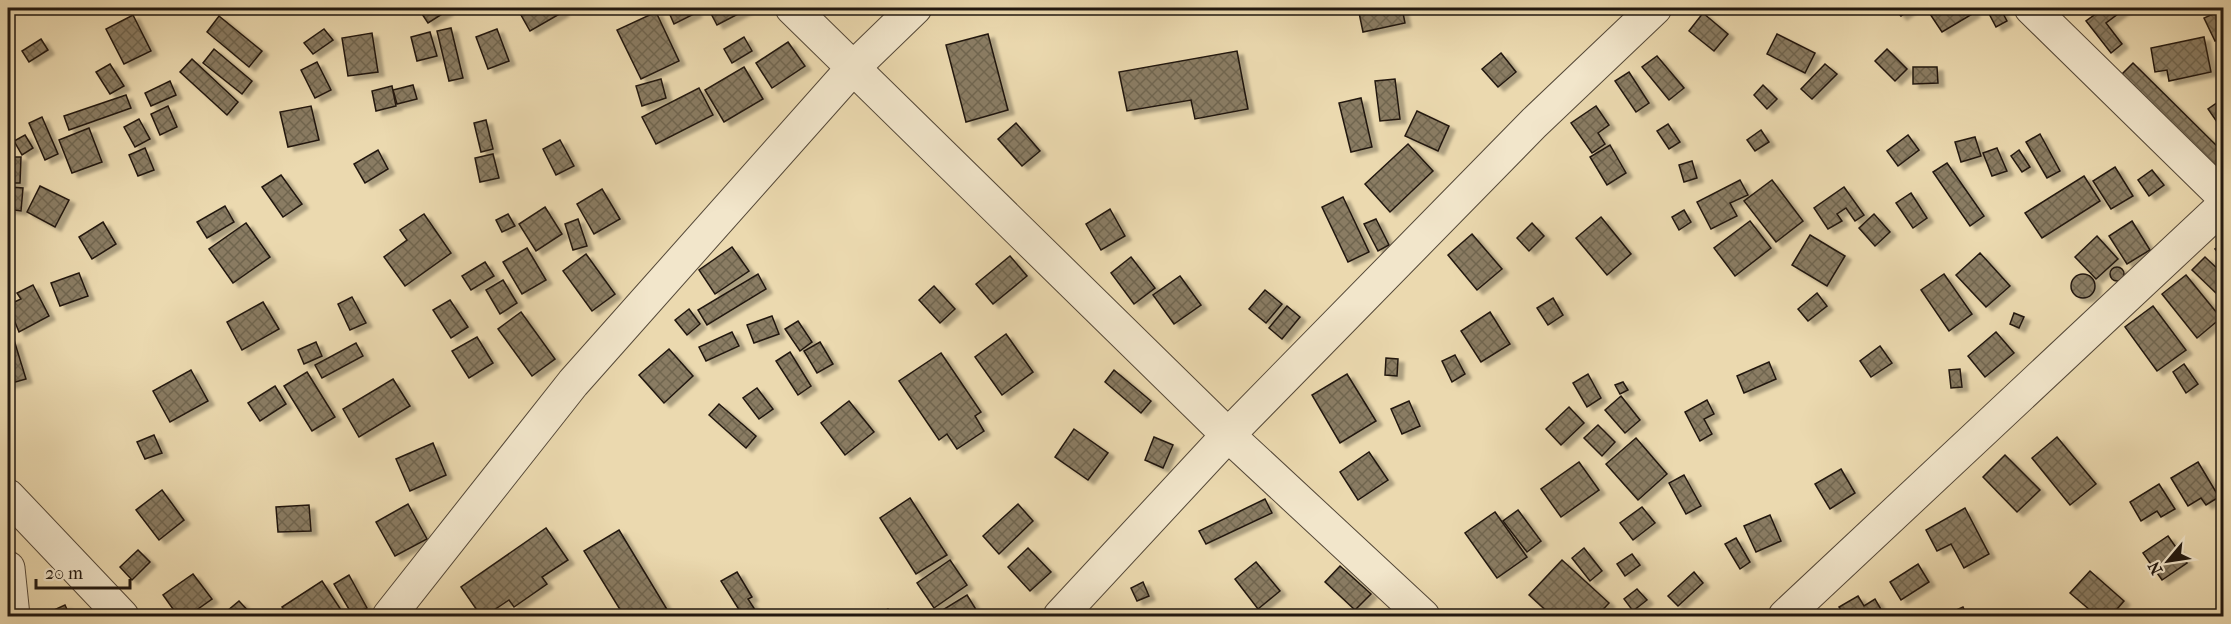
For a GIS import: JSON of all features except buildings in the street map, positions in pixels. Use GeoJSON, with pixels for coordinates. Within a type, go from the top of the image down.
{"type":"FeatureCollection","features":[{"type":"Feature","properties":{"kind":"street"},"geometry":{"type":"LineString","coordinates":[[792,8],[1228,435],[1423,616]]}},
{"type":"Feature","properties":{"kind":"street"},"geometry":{"type":"LineString","coordinates":[[389,616],[573,383],[853,68],[915,8]]}},
{"type":"Feature","properties":{"kind":"street"},"geometry":{"type":"LineString","coordinates":[[1060,616],[1228,435],[1534,123],[1655,8]]}},
{"type":"Feature","properties":{"kind":"street"},"geometry":{"type":"LineString","coordinates":[[2031,8],[2223,197]]}},
{"type":"Feature","properties":{"kind":"street"},"geometry":{"type":"LineString","coordinates":[[1785,616],[2223,205]]}},
{"type":"Feature","properties":{"kind":"street"},"geometry":{"type":"LineString","coordinates":[[8,496],[122,616]]}},
{"type":"Feature","properties":{"kind":"street"},"geometry":{"type":"LineString","coordinates":[[8,568],[13,616]]}}]}
